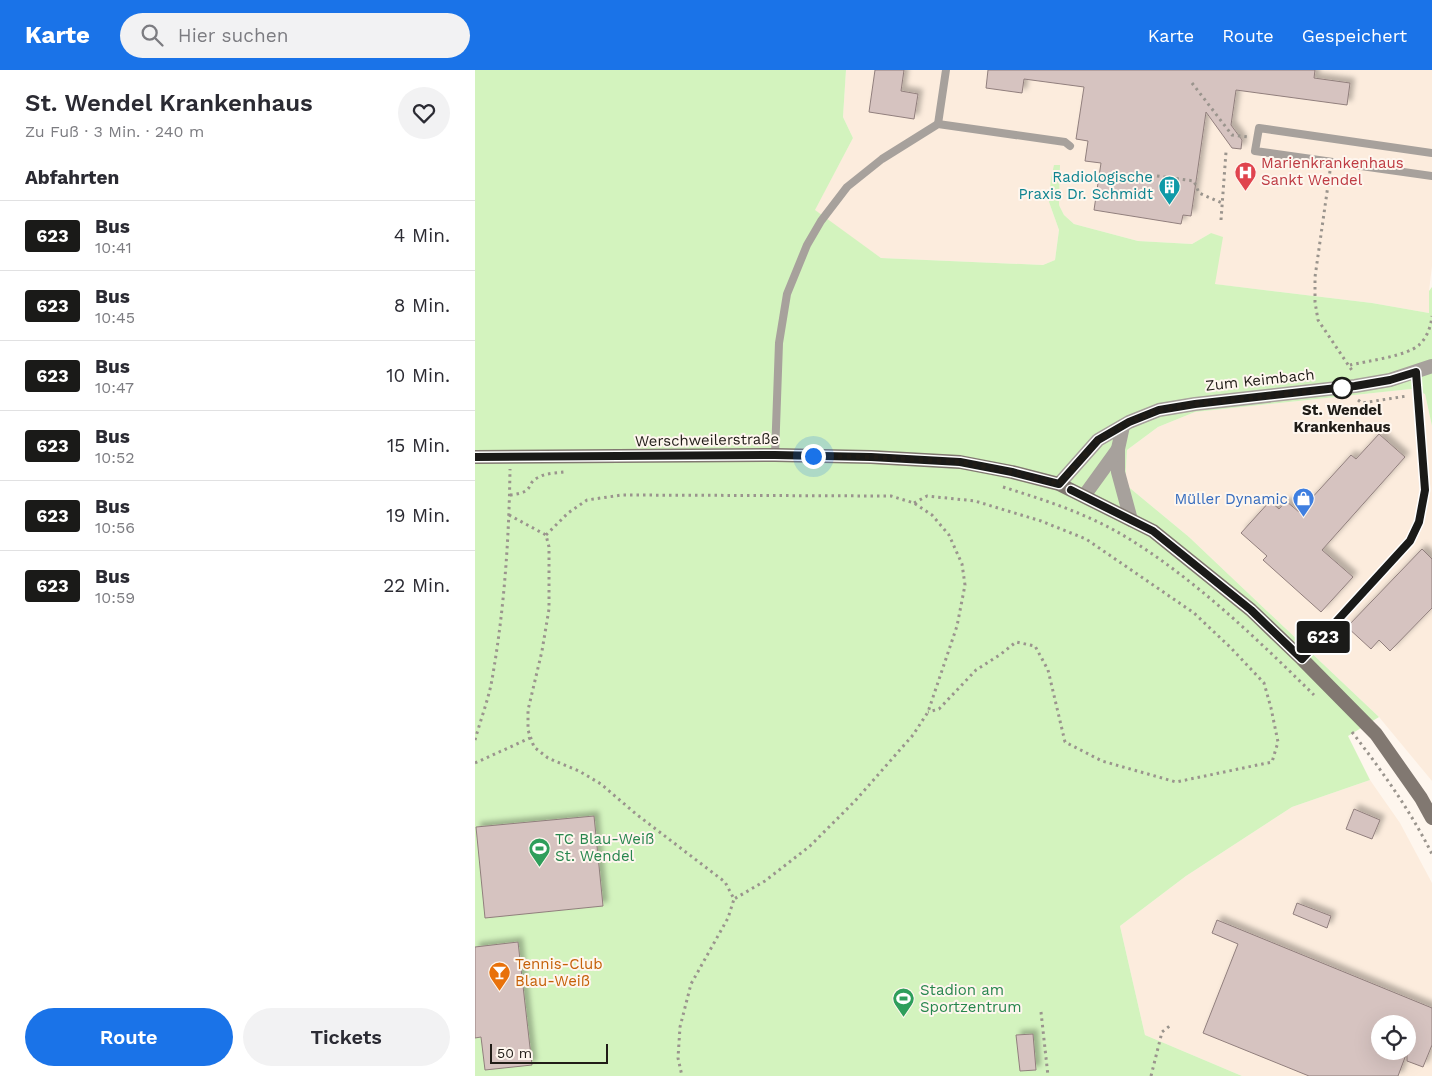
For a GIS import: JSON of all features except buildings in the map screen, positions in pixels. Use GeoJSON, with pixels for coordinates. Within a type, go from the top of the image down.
{"type":"FeatureCollection","features":[{"type":"Feature","properties":{"kind":"main road","name":"Werschweilerstraße"},"geometry":{"type":"LineString","coordinates":[[475,457],[775,455],[871,457],[960,462],[1012,472],[1059,484],[1153,531],[1251,610],[1376,734],[1421,798],[1432,818]]}},
{"type":"Feature","properties":{"kind":"street","name":"Zum Keimbach"},"geometry":{"type":"LineString","coordinates":[[1059,484],[1098,440],[1123,426],[1159,410],[1195,404],[1355,386],[1390,380],[1432,366]]}},
{"type":"Feature","properties":{"kind":"street"},"geometry":{"type":"LineString","coordinates":[[1123,426],[1118,450],[1118,472],[1131,520]]}},
{"type":"Feature","properties":{"kind":"street"},"geometry":{"type":"LineString","coordinates":[[1083,496],[1118,450]]}},
{"type":"Feature","properties":{"kind":"lane"},"geometry":{"type":"LineString","coordinates":[[938,124],[946,70]]}},
{"type":"Feature","properties":{"kind":"lane"},"geometry":{"type":"LineString","coordinates":[[775,455],[781,335],[787,294],[807,245],[821,221],[847,187],[882,159],[938,124],[1065,142],[1070,146]]}},
{"type":"Feature","properties":{"kind":"lane"},"geometry":{"type":"LineString","coordinates":[[1432,153],[1259,128],[1255,151],[1432,176]]}},
{"type":"Feature","properties":{"kind":"lane"},"geometry":{"type":"LineString","coordinates":[[1302,659],[1410,541],[1419,522],[1425,490],[1416,372]]}},
{"type":"Feature","properties":{"kind":"path"},"geometry":{"type":"LineString","coordinates":[[1221,220],[1226,152]]}},
{"type":"Feature","properties":{"kind":"path"},"geometry":{"type":"LineString","coordinates":[[1332,162],[1315,277],[1315,302],[1318,320],[1339,353],[1350,365],[1358,401],[1362,403],[1408,396],[1411,397],[1415,407],[1420,411]]}},
{"type":"Feature","properties":{"kind":"path"},"geometry":{"type":"LineString","coordinates":[[1157,176],[1194,181],[1199,193],[1222,203]]}},
{"type":"Feature","properties":{"kind":"path"},"geometry":{"type":"LineString","coordinates":[[1350,365],[1408,352],[1419,346],[1426,337],[1432,316]]}},
{"type":"Feature","properties":{"kind":"path"},"geometry":{"type":"LineString","coordinates":[[475,740],[490,687],[498,642],[509,515],[510,458]]}},
{"type":"Feature","properties":{"kind":"path"},"geometry":{"type":"LineString","coordinates":[[510,494],[524,493],[539,477],[566,472]]}},
{"type":"Feature","properties":{"kind":"path"},"geometry":{"type":"LineString","coordinates":[[994,485],[1065,507],[1125,536],[1187,581],[1239,624],[1319,700]]}},
{"type":"Feature","properties":{"kind":"path"},"geometry":{"type":"LineString","coordinates":[[546,535],[568,513],[587,500],[622,494],[891,496],[914,503],[932,515],[949,535],[961,564],[965,585],[957,626],[928,712],[913,735],[861,794],[810,846],[765,881],[734,899],[728,918],[691,984],[680,1027],[678,1058],[682,1076]]}},
{"type":"Feature","properties":{"kind":"path"},"geometry":{"type":"LineString","coordinates":[[914,503],[927,496],[975,502],[1041,521],[1086,540],[1194,613],[1231,648],[1264,683],[1278,742],[1272,762],[1176,782],[1103,761],[1065,742],[1048,670],[1035,646],[1016,642],[976,670],[939,709],[928,712]]}},
{"type":"Feature","properties":{"kind":"path"},"geometry":{"type":"LineString","coordinates":[[509,515],[546,535],[549,547],[549,609],[528,710],[527,730],[534,747],[548,758],[579,771],[601,784],[636,814],[725,882],[734,899]]}},
{"type":"Feature","properties":{"kind":"path"},"geometry":{"type":"LineString","coordinates":[[1348,727],[1382,771],[1418,825],[1432,854]]}},
{"type":"Feature","properties":{"kind":"path"},"geometry":{"type":"LineString","coordinates":[[475,763],[530,738]]}},
{"type":"Feature","properties":{"kind":"path"},"geometry":{"type":"LineString","coordinates":[[1041,1012],[1048,1076]]}},
{"type":"Feature","properties":{"kind":"path"},"geometry":{"type":"LineString","coordinates":[[1151,1076],[1162,1032],[1171,1025]]}},
{"type":"Feature","properties":{"kind":"shaded area","name":"Marienkrankenhaus Sankt Wendel"},"geometry":{"type":"Polygon","coordinates":[[[846,70],[1432,70],[1432,266],[1429,313],[1372,303],[1214,284],[1211,233],[1192,244],[1138,241],[1074,224],[1064,215],[1059,205],[1060,165],[1049,202],[1059,230],[1055,260],[1043,265],[881,258],[814,211],[853,138],[843,117],[846,70]]]}},
{"type":"Feature","properties":{"kind":"shaded area"},"geometry":{"type":"Polygon","coordinates":[[[1411,389],[1425,394],[1432,426],[1432,781],[1379,717],[1189,537],[1125,484],[1127,450],[1158,427],[1195,412],[1411,389]]]}},
{"type":"Feature","properties":{"kind":"shaded area"},"geometry":{"type":"Polygon","coordinates":[[[1370,780],[1400,823],[1432,883],[1432,1076],[1242,1076],[1145,1035],[1120,926],[1186,876],[1292,807],[1370,780]]]}},
{"type":"Feature","properties":{"kind":"green space"},"geometry":{"type":"Polygon","coordinates":[[[475,70],[846,70],[843,117],[853,138],[815,210],[881,258],[1043,265],[1055,260],[1059,230],[1049,202],[1054,165],[1060,165],[1059,205],[1064,215],[1074,224],[1138,241],[1192,244],[1211,233],[1223,237],[1215,284],[1372,303],[1429,313],[1429,291],[1432,287],[1432,426],[1425,394],[1411,389],[1195,412],[1158,427],[1127,450],[1125,484],[1189,537],[1379,717],[1348,736],[1370,780],[1292,807],[1186,876],[1120,926],[1145,1035],[1242,1076],[475,1076],[475,70]]]}},
{"type":"Feature","properties":{"kind":"bus line","name":"623"},"geometry":{"type":"LineString","coordinates":[[475,457],[775,455],[871,457],[960,462],[1012,472],[1059,484],[1098,440],[1129,422],[1159,410],[1195,404],[1355,386],[1390,380],[1416,372],[1425,490],[1419,522],[1410,541],[1302,659],[1251,610],[1153,531],[1071,490]]}},
{"type":"Feature","properties":{"kind":"place","name":"Marienkrankenhaus Sankt Wendel"},"geometry":{"type":"Point","coordinates":[1245,191]}},
{"type":"Feature","properties":{"kind":"place","name":"Radiologische Praxis Dr. Schmidt"},"geometry":{"type":"Point","coordinates":[1169,205]}},
{"type":"Feature","properties":{"kind":"place","name":"St. Wendel Krankenhaus"},"geometry":{"type":"Point","coordinates":[1342,388]}},
{"type":"Feature","properties":{"kind":"place","name":"Müller Dynamic"},"geometry":{"type":"Point","coordinates":[1304,518]}},
{"type":"Feature","properties":{"kind":"place","name":"TC Blau-Weiß St. Wendel"},"geometry":{"type":"Point","coordinates":[539,867]}},
{"type":"Feature","properties":{"kind":"place","name":"Tennis-Club Blau-Weiß"},"geometry":{"type":"Point","coordinates":[499,992]}},
{"type":"Feature","properties":{"kind":"place","name":"Stadion am Sportzentrum"},"geometry":{"type":"Point","coordinates":[904,1018]}},
{"type":"Feature","properties":{"kind":"route"},"geometry":{"type":"LineString","coordinates":[[813,456],[960,462],[1012,472],[1059,484],[1098,440],[1129,422],[1159,410],[1195,404],[1342,388]]}}]}
